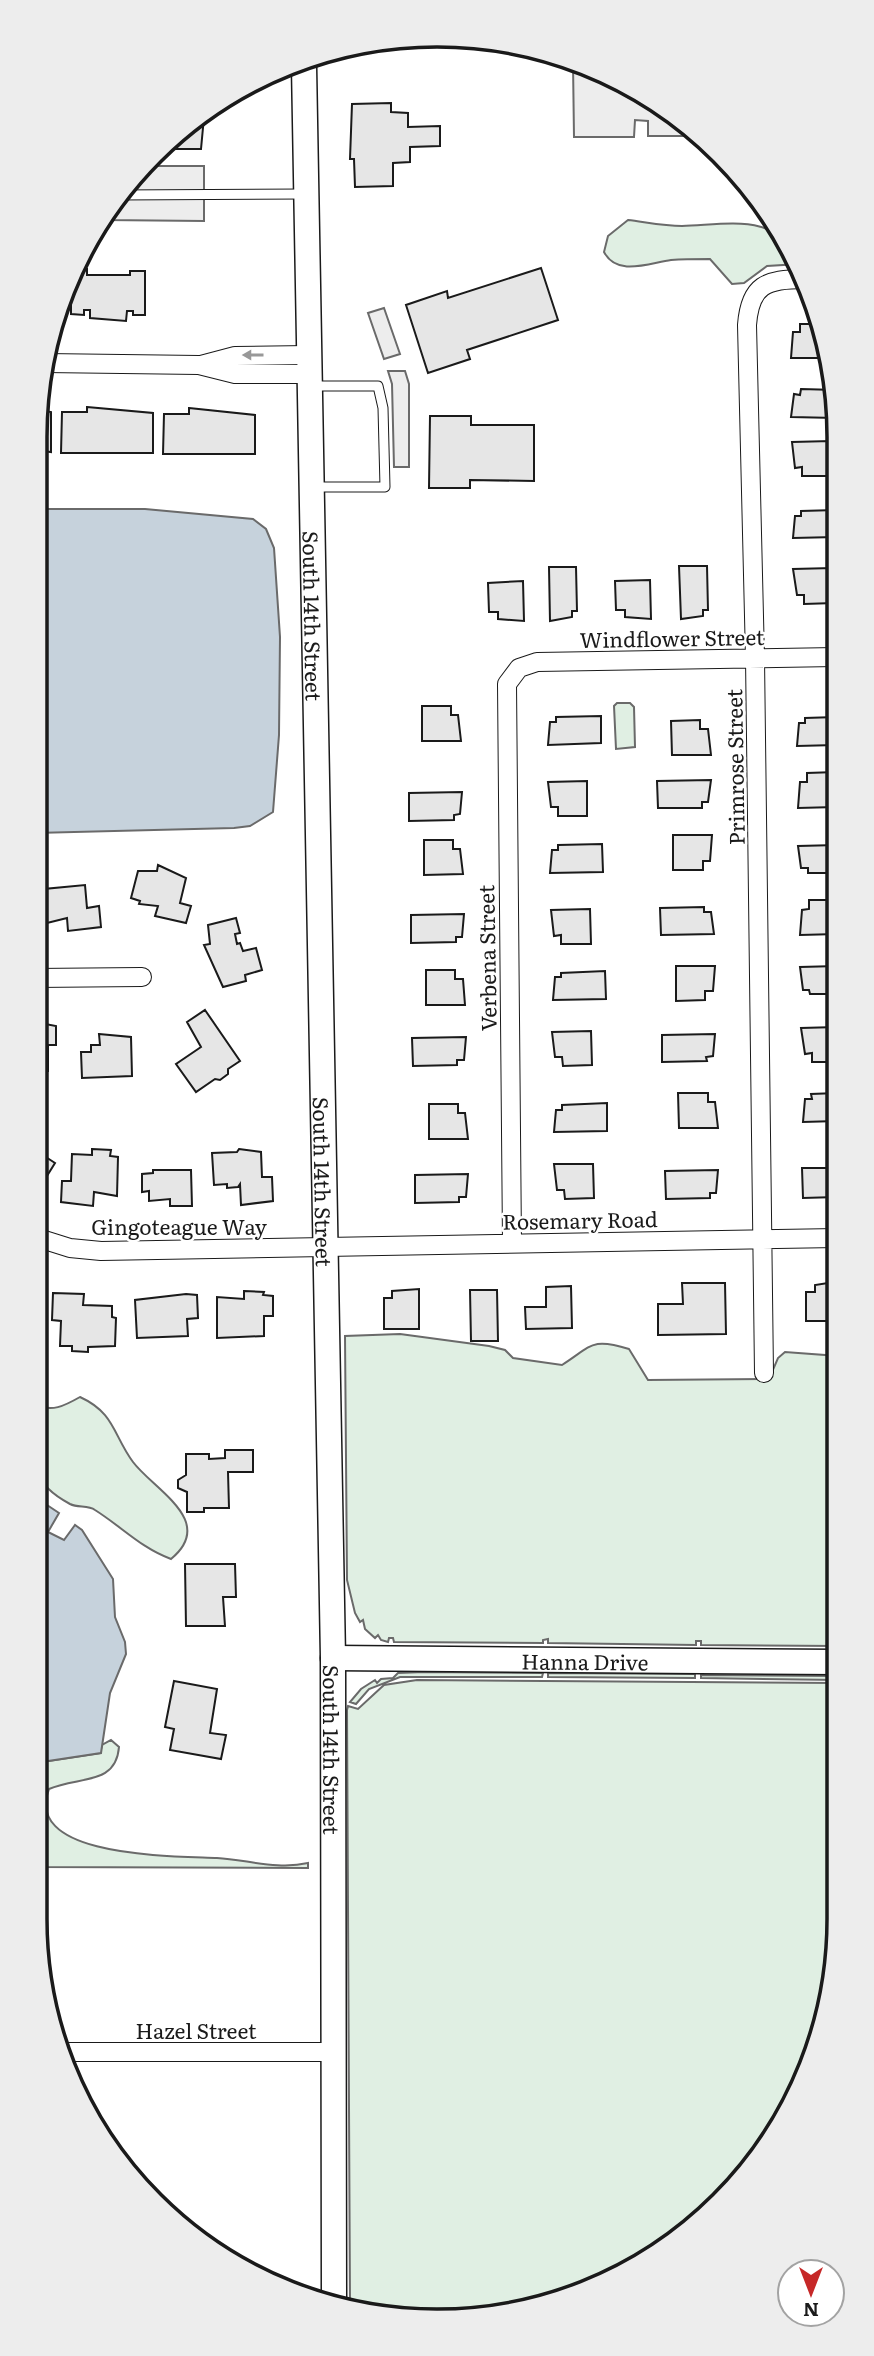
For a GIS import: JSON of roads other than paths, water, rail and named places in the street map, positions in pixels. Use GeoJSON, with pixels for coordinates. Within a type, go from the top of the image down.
{"type":"FeatureCollection","features":[{"type":"Feature","properties":{"kind":"main road","name":"South 14th Street"},"geometry":{"type":"LineString","coordinates":[[304,71],[304,194],[313,486],[332,1658],[334,2294]]}},
{"type":"Feature","properties":{"kind":"main road","name":"Hanna Drive"},"geometry":{"type":"LineString","coordinates":[[332,1658],[827,1661]]}},
{"type":"Feature","properties":{"kind":"street","name":"Primrose Street"},"geometry":{"type":"LineString","coordinates":[[764,1373],[755,658],[747,325],[748,305],[753,295],[776,280],[793,279]]}},
{"type":"Feature","properties":{"kind":"street"},"geometry":{"type":"LineString","coordinates":[[55,363],[198,365],[235,374],[308,372]]}},
{"type":"Feature","properties":{"kind":"street","name":"Windflower Street"},"geometry":{"type":"LineString","coordinates":[[513,675],[519,668],[537,662],[827,657]]}},
{"type":"Feature","properties":{"kind":"street","name":"Verbena Street"},"geometry":{"type":"LineString","coordinates":[[512,1243],[505,698],[507,684],[513,675]]}},
{"type":"Feature","properties":{"kind":"street"},"geometry":{"type":"LineString","coordinates":[[47,978],[142,977]]}},
{"type":"Feature","properties":{"kind":"street","name":"Rosemary Road"},"geometry":{"type":"LineString","coordinates":[[324,1247],[827,1238]]}},
{"type":"Feature","properties":{"kind":"street","name":"Gingoteague Way"},"geometry":{"type":"LineString","coordinates":[[47,1241],[70,1248],[100,1251],[324,1247]]}},
{"type":"Feature","properties":{"kind":"street","name":"Hazel Street"},"geometry":{"type":"LineString","coordinates":[[71,2052],[332,2052]]}},
{"type":"Feature","properties":{"kind":"lane"},"geometry":{"type":"LineString","coordinates":[[132,195],[304,194]]}},
{"type":"Feature","properties":{"kind":"lane"},"geometry":{"type":"LineString","coordinates":[[308,372],[378,386],[383,408],[385,487],[313,486]]}}]}
